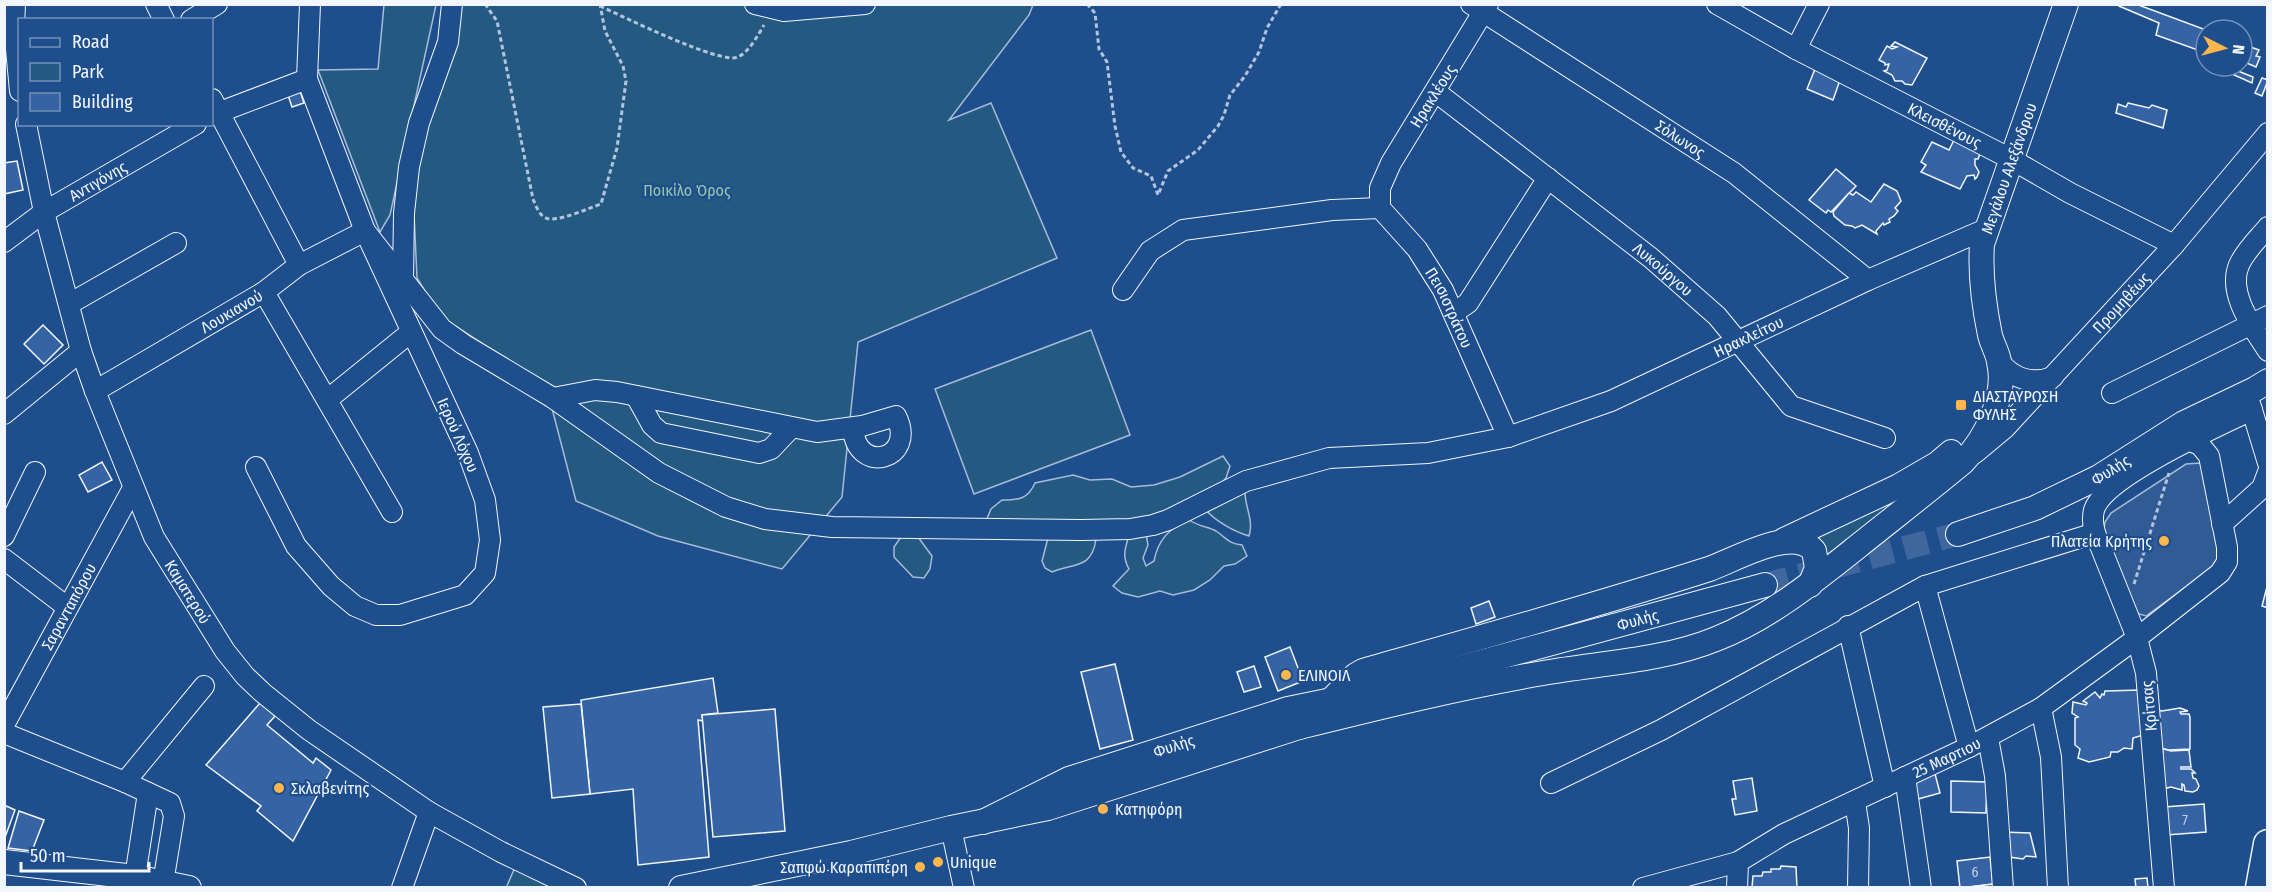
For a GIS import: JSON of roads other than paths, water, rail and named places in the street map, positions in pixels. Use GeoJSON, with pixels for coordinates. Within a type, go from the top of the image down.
{"type":"FeatureCollection","features":[{"type":"Feature","properties":{"kind":"highway"},"geometry":{"type":"LineString","coordinates":[[2260,888],[2268,844]]}},
{"type":"Feature","properties":{"kind":"main road","name":"Μεγάλου Αλεξάνδρου"},"geometry":{"type":"LineString","coordinates":[[1331,700],[1363,671],[1630,594],[1784,540],[1899,486],[1937,464],[1959,446],[1975,426],[1984,402],[1990,337],[1981,266],[1982,244],[2066,4]]}},
{"type":"Feature","properties":{"kind":"main road","name":"Μεγάλου Αλεξάνδρου"},"geometry":{"type":"LineString","coordinates":[[1299,727],[1434,695],[1542,673],[1638,659],[1696,646],[1757,620],[1810,585],[1963,462],[1981,440],[1992,417],[1998,393],[1999,361],[1990,337]]}},
{"type":"Feature","properties":{"kind":"main road","name":"Φυλής"},"geometry":{"type":"LineString","coordinates":[[1958,534],[2035,508],[2089,482],[2184,423],[2258,392]]}},
{"type":"Feature","properties":{"kind":"main road"},"geometry":{"type":"LineString","coordinates":[[1784,540],[1802,541],[1814,551],[1816,568],[1810,585]]}},
{"type":"Feature","properties":{"kind":"main road","name":"Φυλής"},"geometry":{"type":"LineString","coordinates":[[983,822],[1069,779],[1288,709],[1371,692],[1765,585]]}},
{"type":"Feature","properties":{"kind":"main road","name":"Φυλής"},"geometry":{"type":"LineString","coordinates":[[681,888],[716,884],[1075,800],[1299,727],[1371,692]]}},
{"type":"Feature","properties":{"kind":"main road"},"geometry":{"type":"LineString","coordinates":[[4,862],[135,877],[189,888]]}},
{"type":"Feature","properties":{"kind":"street"},"geometry":{"type":"LineString","coordinates":[[15,4],[14,28],[18,70]]}},
{"type":"Feature","properties":{"kind":"street"},"geometry":{"type":"LineString","coordinates":[[156,4],[163,18]]}},
{"type":"Feature","properties":{"kind":"street"},"geometry":{"type":"LineString","coordinates":[[195,18],[217,4]]}},
{"type":"Feature","properties":{"kind":"street","name":"Ιερού Λόχου"},"geometry":{"type":"LineString","coordinates":[[256,467],[296,546],[331,586],[355,606],[376,615],[400,615],[465,596],[485,573],[490,540],[485,500],[468,453],[365,231],[307,79],[310,4]]}},
{"type":"Feature","properties":{"kind":"street"},"geometry":{"type":"LineString","coordinates":[[403,280],[404,213],[409,167],[419,123],[448,42],[452,4]]}},
{"type":"Feature","properties":{"kind":"street"},"geometry":{"type":"LineString","coordinates":[[762,6],[784,11],[865,4]]}},
{"type":"Feature","properties":{"kind":"street","name":"Κλεισθένους"},"geometry":{"type":"LineString","coordinates":[[1717,4],[1796,49],[2174,245]]}},
{"type":"Feature","properties":{"kind":"street"},"geometry":{"type":"LineString","coordinates":[[1796,49],[1819,4]]}},
{"type":"Feature","properties":{"kind":"street","name":"Ηρακλέους"},"geometry":{"type":"LineString","coordinates":[[1380,208],[1380,188],[1391,163],[1436,92],[1480,7]]}},
{"type":"Feature","properties":{"kind":"street","name":"Σόλωνος"},"geometry":{"type":"LineString","coordinates":[[1480,7],[1734,173],[1868,280]]}},
{"type":"Feature","properties":{"kind":"street"},"geometry":{"type":"LineString","coordinates":[[299,265],[214,108],[307,79]]}},
{"type":"Feature","properties":{"kind":"street","name":"Λυκούργου"},"geometry":{"type":"LineString","coordinates":[[1436,92],[1659,266],[1717,316],[1791,406],[1885,438]]}},
{"type":"Feature","properties":{"kind":"street","name":"Καματερού"},"geometry":{"type":"LineString","coordinates":[[26,126],[44,212],[81,351],[95,391],[154,537],[206,622],[245,676],[309,730],[429,812],[501,852],[576,888]]}},
{"type":"Feature","properties":{"kind":"street","name":"Αντιγόνης"},"geometry":{"type":"LineString","coordinates":[[5,239],[44,212],[193,126]]}},
{"type":"Feature","properties":{"kind":"street","name":"Προμηθέως"},"geometry":{"type":"LineString","coordinates":[[1963,462],[2006,428],[2174,245],[2268,133]]}},
{"type":"Feature","properties":{"kind":"street"},"geometry":{"type":"LineString","coordinates":[[1455,312],[1468,303],[1548,178]]}},
{"type":"Feature","properties":{"kind":"street"},"geometry":{"type":"LineString","coordinates":[[1123,291],[1150,251],[1183,230],[1332,210],[1380,208]]}},
{"type":"Feature","properties":{"kind":"street","name":"Πεισιστράτου"},"geometry":{"type":"LineString","coordinates":[[1380,208],[1417,249],[1455,312],[1508,437]]}},
{"type":"Feature","properties":{"kind":"street"},"geometry":{"type":"LineString","coordinates":[[2268,227],[2243,257],[2235,286],[2259,320],[2268,351]]}},
{"type":"Feature","properties":{"kind":"street","name":"Ηρακλείτου"},"geometry":{"type":"LineString","coordinates":[[365,231],[442,328],[463,344],[553,398],[659,472],[726,507],[765,519],[832,527],[1081,530],[1141,527],[1168,520],[1246,481],[1329,458],[1428,453],[1508,437],[1611,401],[1868,280],[1986,229]]}},
{"type":"Feature","properties":{"kind":"street","name":"Λουκιανού"},"geometry":{"type":"LineString","coordinates":[[95,391],[264,292],[299,265],[365,231]]}},
{"type":"Feature","properties":{"kind":"street"},"geometry":{"type":"LineString","coordinates":[[69,304],[176,243]]}},
{"type":"Feature","properties":{"kind":"street"},"geometry":{"type":"LineString","coordinates":[[264,292],[392,513]]}},
{"type":"Feature","properties":{"kind":"street"},"geometry":{"type":"LineString","coordinates":[[2112,393],[2259,320]]}},
{"type":"Feature","properties":{"kind":"street"},"geometry":{"type":"LineString","coordinates":[[327,400],[411,333]]}},
{"type":"Feature","properties":{"kind":"street"},"geometry":{"type":"LineString","coordinates":[[4,414],[81,351]]}},
{"type":"Feature","properties":{"kind":"street"},"geometry":{"type":"LineString","coordinates":[[1999,361],[2012,375],[2022,379],[2040,381],[2053,377]]}},
{"type":"Feature","properties":{"kind":"street"},"geometry":{"type":"LineString","coordinates":[[553,398],[595,390],[617,392],[817,432],[853,428]]}},
{"type":"Feature","properties":{"kind":"street"},"geometry":{"type":"LineString","coordinates":[[1551,783],[1661,730],[1925,586],[2095,533],[2094,509],[2110,489],[2258,392],[2268,463]]}},
{"type":"Feature","properties":{"kind":"street"},"geometry":{"type":"LineString","coordinates":[[636,396],[652,425],[662,433],[759,453],[771,449],[791,428]]}},
{"type":"Feature","properties":{"kind":"street"},"geometry":{"type":"LineString","coordinates":[[2181,444],[2200,445],[2209,456],[2222,524]]}},
{"type":"Feature","properties":{"kind":"street"},"geometry":{"type":"LineString","coordinates":[[4,536],[34,472]]}},
{"type":"Feature","properties":{"kind":"street"},"geometry":{"type":"LineString","coordinates":[[2222,524],[2262,488],[2268,472]]}},
{"type":"Feature","properties":{"kind":"street","name":"Σαρανταπόρου"},"geometry":{"type":"LineString","coordinates":[[4,726],[133,488]]}},
{"type":"Feature","properties":{"kind":"street","name":"25 Μαρτιου"},"geometry":{"type":"LineString","coordinates":[[1643,888],[1694,881],[1738,862],[1784,834],[1988,738],[2041,708],[2137,638],[2220,573],[2228,555],[2222,524]]}},
{"type":"Feature","properties":{"kind":"street","name":"Κρίτσας"},"geometry":{"type":"LineString","coordinates":[[2095,533],[2137,638],[2146,673],[2163,888]]}},
{"type":"Feature","properties":{"kind":"street"},"geometry":{"type":"LineString","coordinates":[[4,559],[67,608]]}},
{"type":"Feature","properties":{"kind":"street"},"geometry":{"type":"LineString","coordinates":[[1925,586],[1969,747]]}},
{"type":"Feature","properties":{"kind":"street"},"geometry":{"type":"LineString","coordinates":[[1848,626],[1885,787]]}},
{"type":"Feature","properties":{"kind":"street"},"geometry":{"type":"LineString","coordinates":[[125,782],[204,686]]}},
{"type":"Feature","properties":{"kind":"street"},"geometry":{"type":"LineString","coordinates":[[2041,708],[2051,757],[2058,888]]}},
{"type":"Feature","properties":{"kind":"street"},"geometry":{"type":"LineString","coordinates":[[4,733],[125,782],[170,803],[174,811],[163,883]]}},
{"type":"Feature","properties":{"kind":"street"},"geometry":{"type":"LineString","coordinates":[[1988,738],[1995,776],[2003,888]]}},
{"type":"Feature","properties":{"kind":"street"},"geometry":{"type":"LineString","coordinates":[[1905,777],[1921,888]]}},
{"type":"Feature","properties":{"kind":"street"},"geometry":{"type":"LineString","coordinates":[[135,877],[147,793]]}},
{"type":"Feature","properties":{"kind":"street"},"geometry":{"type":"LineString","coordinates":[[1855,802],[1859,828],[1857,888]]}},
{"type":"Feature","properties":{"kind":"street"},"geometry":{"type":"LineString","coordinates":[[402,888],[429,812]]}},
{"type":"Feature","properties":{"kind":"street"},"geometry":{"type":"LineString","coordinates":[[951,828],[964,888]]}},
{"type":"Feature","properties":{"kind":"street"},"geometry":{"type":"LineString","coordinates":[[1737,888],[1738,862]]}},
{"type":"Feature","properties":{"kind":"tunnel"},"geometry":{"type":"LineString","coordinates":[[1765,585],[1958,534]]}},
{"type":"Feature","properties":{"kind":"place","name":"ΔΙΑΣΤΑΥΡΩΣΗ ΦΥΛΗΣ"},"geometry":{"type":"Point","coordinates":[1961,405]}},
{"type":"Feature","properties":{"kind":"place","name":"Πλατεία Κρήτης"},"geometry":{"type":"Point","coordinates":[2164,541]}},
{"type":"Feature","properties":{"kind":"place","name":"ΕΛΙΝΟΙΛ"},"geometry":{"type":"Point","coordinates":[1286,675]}},
{"type":"Feature","properties":{"kind":"place","name":"Σκλαβενίτης"},"geometry":{"type":"Point","coordinates":[279,788]}},
{"type":"Feature","properties":{"kind":"place","name":"Κατηφόρη"},"geometry":{"type":"Point","coordinates":[1103,809]}},
{"type":"Feature","properties":{"kind":"place","name":"Unique"},"geometry":{"type":"Point","coordinates":[938,862]}},
{"type":"Feature","properties":{"kind":"place","name":"Σαπφώ Καραπιπέρη"},"geometry":{"type":"Point","coordinates":[920,867]}},
{"type":"Feature","properties":{"kind":"park label","name":"Ποικίλο Όρος"},"geometry":{"type":"Point","coordinates":[687,190]}}]}
